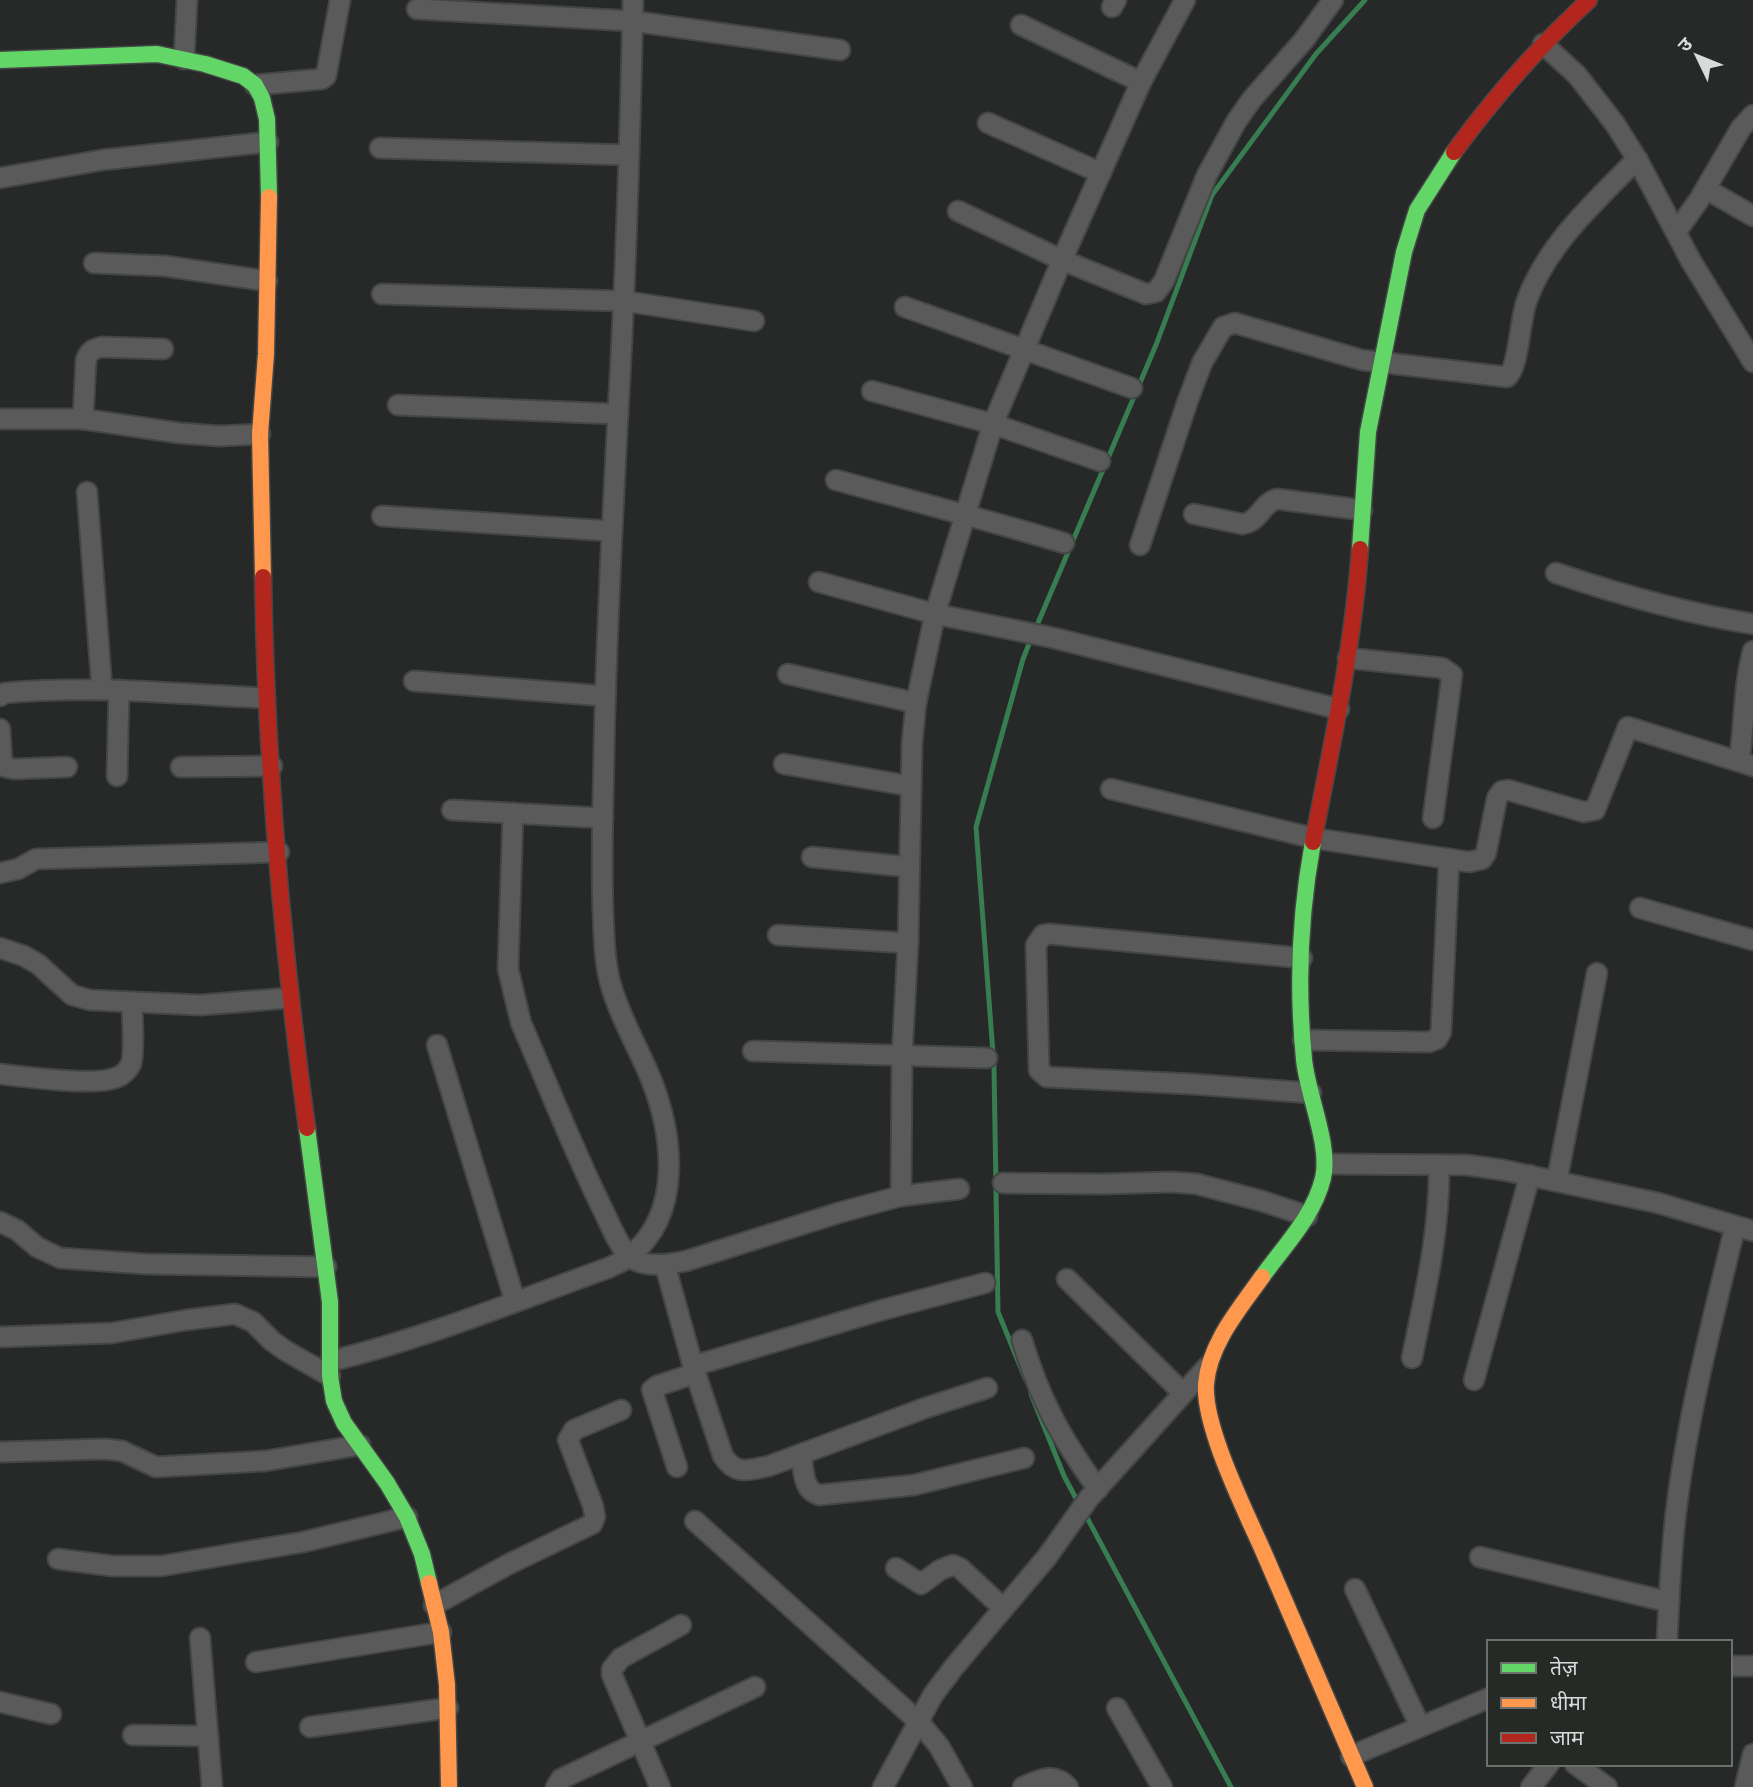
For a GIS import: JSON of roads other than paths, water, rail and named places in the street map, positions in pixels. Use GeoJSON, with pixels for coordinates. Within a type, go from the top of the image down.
{"type":"FeatureCollection","features":[{"type":"Feature","properties":{"kind":"street"},"geometry":{"type":"LineString","coordinates":[[184,59],[187,0]]}},
{"type":"Feature","properties":{"kind":"street"},"geometry":{"type":"LineString","coordinates":[[255,85],[322,79],[326,76],[340,0]]}},
{"type":"Feature","properties":{"kind":"street"},"geometry":{"type":"LineString","coordinates":[[0,1337],[112,1333],[235,1314],[253,1322],[279,1346],[330,1369],[608,1268],[629,1257],[654,1226],[666,1204],[670,1174],[662,1110],[652,1081],[617,1004],[610,981],[605,953],[603,909],[605,696],[624,300],[633,0]]}},
{"type":"Feature","properties":{"kind":"street"},"geometry":{"type":"LineString","coordinates":[[901,1196],[910,786],[916,703],[935,614],[993,424],[1141,82],[1185,0]]}},
{"type":"Feature","properties":{"kind":"street"},"geometry":{"type":"LineString","coordinates":[[958,212],[1062,260],[1146,294],[1156,292],[1164,281],[1207,176],[1236,122],[1252,99],[1304,40],[1333,0]]}},
{"type":"Feature","properties":{"kind":"street"},"geometry":{"type":"LineString","coordinates":[[883,1787],[933,1695],[1047,1557],[1094,1494],[1207,1367],[1220,1339],[1307,1216],[1320,1191],[1326,1164],[1304,1060],[1303,1040],[1302,958],[1306,879],[1349,658],[1356,604],[1368,432],[1404,252],[1417,210],[1438,174],[1481,116],[1543,44],[1589,0]]}},
{"type":"Feature","properties":{"kind":"street"},"geometry":{"type":"LineString","coordinates":[[417,9],[632,21],[840,50]]}},
{"type":"Feature","properties":{"kind":"street"},"geometry":{"type":"LineString","coordinates":[[1021,25],[1141,82]]}},
{"type":"Feature","properties":{"kind":"street"},"geometry":{"type":"LineString","coordinates":[[1543,44],[1577,75],[1637,159],[1676,232],[1753,362]]}},
{"type":"Feature","properties":{"kind":"street"},"geometry":{"type":"LineString","coordinates":[[0,60],[157,54],[243,76],[255,85],[262,98],[268,142],[266,354],[260,434],[265,698],[289,998],[326,1266],[331,1331],[330,1369],[334,1401],[344,1423],[387,1483],[407,1517],[422,1554],[441,1632],[448,1708],[449,1787]]}},
{"type":"Feature","properties":{"kind":"street"},"geometry":{"type":"LineString","coordinates":[[1676,232],[1706,189],[1741,128],[1753,115]]}},
{"type":"Feature","properties":{"kind":"street"},"geometry":{"type":"LineString","coordinates":[[988,123],[1101,173]]}},
{"type":"Feature","properties":{"kind":"street"},"geometry":{"type":"LineString","coordinates":[[0,178],[102,160],[268,142]]}},
{"type":"Feature","properties":{"kind":"street"},"geometry":{"type":"LineString","coordinates":[[380,148],[629,155]]}},
{"type":"Feature","properties":{"kind":"street"},"geometry":{"type":"LineString","coordinates":[[1140,545],[1202,363],[1223,327],[1235,323],[1362,360],[1502,378],[1511,374],[1527,299],[1542,268],[1563,238],[1637,159]]}},
{"type":"Feature","properties":{"kind":"street"},"geometry":{"type":"LineString","coordinates":[[1706,189],[1753,216]]}},
{"type":"Feature","properties":{"kind":"street"},"geometry":{"type":"LineString","coordinates":[[94,263],[165,266],[267,281]]}},
{"type":"Feature","properties":{"kind":"street"},"geometry":{"type":"LineString","coordinates":[[382,294],[624,300],[754,321]]}},
{"type":"Feature","properties":{"kind":"street"},"geometry":{"type":"LineString","coordinates":[[905,307],[1132,388]]}},
{"type":"Feature","properties":{"kind":"street"},"geometry":{"type":"LineString","coordinates":[[83,419],[86,360],[94,348],[163,349]]}},
{"type":"Feature","properties":{"kind":"street"},"geometry":{"type":"LineString","coordinates":[[872,391],[993,424],[1100,461]]}},
{"type":"Feature","properties":{"kind":"street"},"geometry":{"type":"LineString","coordinates":[[398,405],[618,414]]}},
{"type":"Feature","properties":{"kind":"street"},"geometry":{"type":"LineString","coordinates":[[0,419],[83,419],[171,432],[220,436],[260,434]]}},
{"type":"Feature","properties":{"kind":"street"},"geometry":{"type":"LineString","coordinates":[[836,480],[1064,542]]}},
{"type":"Feature","properties":{"kind":"street"},"geometry":{"type":"LineString","coordinates":[[87,492],[117,776]]}},
{"type":"Feature","properties":{"kind":"street"},"geometry":{"type":"LineString","coordinates":[[1195,514],[1248,524],[1254,521],[1268,503],[1277,499],[1362,510]]}},
{"type":"Feature","properties":{"kind":"street"},"geometry":{"type":"LineString","coordinates":[[382,516],[611,531]]}},
{"type":"Feature","properties":{"kind":"street"},"geometry":{"type":"LineString","coordinates":[[1556,573],[1674,609],[1753,624]]}},
{"type":"Feature","properties":{"kind":"street"},"geometry":{"type":"LineString","coordinates":[[819,582],[935,614],[1030,632],[1339,709]]}},
{"type":"Feature","properties":{"kind":"street"},"geometry":{"type":"LineString","coordinates":[[1111,789],[1313,838],[1469,862],[1482,859],[1486,853],[1497,797],[1502,791],[1508,790],[1584,812],[1595,810],[1628,727],[1746,763],[1746,685],[1753,651]]}},
{"type":"Feature","properties":{"kind":"street"},"geometry":{"type":"LineString","coordinates":[[1349,658],[1442,668],[1452,675],[1433,818]]}},
{"type":"Feature","properties":{"kind":"street"},"geometry":{"type":"LineString","coordinates":[[788,674],[916,703]]}},
{"type":"Feature","properties":{"kind":"street"},"geometry":{"type":"LineString","coordinates":[[414,681],[605,696]]}},
{"type":"Feature","properties":{"kind":"street"},"geometry":{"type":"LineString","coordinates":[[0,696],[42,690],[110,690],[265,698]]}},
{"type":"Feature","properties":{"kind":"street"},"geometry":{"type":"LineString","coordinates":[[0,729],[2,762],[5,766],[14,769],[67,767]]}},
{"type":"Feature","properties":{"kind":"street"},"geometry":{"type":"LineString","coordinates":[[784,764],[910,786]]}},
{"type":"Feature","properties":{"kind":"street"},"geometry":{"type":"LineString","coordinates":[[181,766],[272,766]]}},
{"type":"Feature","properties":{"kind":"street"},"geometry":{"type":"LineString","coordinates":[[453,810],[603,818]]}},
{"type":"Feature","properties":{"kind":"street"},"geometry":{"type":"LineString","coordinates":[[513,813],[508,957],[512,993],[522,1023],[594,1192],[629,1257],[665,1265],[686,1261],[901,1196],[958,1189]]}},
{"type":"Feature","properties":{"kind":"street"},"geometry":{"type":"LineString","coordinates":[[0,873],[18,869],[36,859],[279,852]]}},
{"type":"Feature","properties":{"kind":"street"},"geometry":{"type":"LineString","coordinates":[[812,857],[909,867]]}},
{"type":"Feature","properties":{"kind":"street"},"geometry":{"type":"LineString","coordinates":[[1303,1040],[1429,1042],[1437,1039],[1441,1031],[1449,859]]}},
{"type":"Feature","properties":{"kind":"street"},"geometry":{"type":"LineString","coordinates":[[1640,908],[1753,940]]}},
{"type":"Feature","properties":{"kind":"street"},"geometry":{"type":"LineString","coordinates":[[778,934],[908,943]]}},
{"type":"Feature","properties":{"kind":"street"},"geometry":{"type":"LineString","coordinates":[[1302,958],[1043,935],[1036,945],[1040,1070],[1047,1077],[1311,1093]]}},
{"type":"Feature","properties":{"kind":"street"},"geometry":{"type":"LineString","coordinates":[[0,948],[38,964],[72,995],[90,1000],[200,1005],[289,998]]}},
{"type":"Feature","properties":{"kind":"street"},"geometry":{"type":"LineString","coordinates":[[1557,1180],[1597,973]]}},
{"type":"Feature","properties":{"kind":"street"},"geometry":{"type":"LineString","coordinates":[[0,1074],[57,1080],[116,1078],[125,1073],[131,1063],[144,1004]]}},
{"type":"Feature","properties":{"kind":"street"},"geometry":{"type":"LineString","coordinates":[[438,1045],[515,1301]]}},
{"type":"Feature","properties":{"kind":"street"},"geometry":{"type":"LineString","coordinates":[[753,1051],[986,1058]]}},
{"type":"Feature","properties":{"kind":"street"},"geometry":{"type":"LineString","coordinates":[[1326,1164],[1467,1165],[1557,1180],[1658,1203],[1744,1229],[1704,1358],[1679,1489],[1667,1640]]}},
{"type":"Feature","properties":{"kind":"street"},"geometry":{"type":"LineString","coordinates":[[1412,1358],[1436,1234],[1440,1199],[1439,1165]]}},
{"type":"Feature","properties":{"kind":"street"},"geometry":{"type":"LineString","coordinates":[[1474,1380],[1530,1175]]}},
{"type":"Feature","properties":{"kind":"street"},"geometry":{"type":"LineString","coordinates":[[1003,1183],[1197,1184],[1307,1216]]}},
{"type":"Feature","properties":{"kind":"street"},"geometry":{"type":"LineString","coordinates":[[0,1222],[17,1230],[37,1247],[60,1258],[132,1263],[326,1266]]}},
{"type":"Feature","properties":{"kind":"street"},"geometry":{"type":"LineString","coordinates":[[665,1265],[694,1369],[723,1456],[736,1470],[747,1471],[769,1466],[925,1408],[988,1388]]}},
{"type":"Feature","properties":{"kind":"street"},"geometry":{"type":"LineString","coordinates":[[1067,1279],[1184,1393]]}},
{"type":"Feature","properties":{"kind":"street"},"geometry":{"type":"LineString","coordinates":[[677,1467],[652,1390],[657,1386],[694,1369],[882,1310],[985,1283]]}},
{"type":"Feature","properties":{"kind":"street"},"geometry":{"type":"LineString","coordinates":[[1022,1340],[1051,1418],[1094,1494]]}},
{"type":"Feature","properties":{"kind":"street"},"geometry":{"type":"LineString","coordinates":[[1207,1367],[1206,1386],[1210,1414],[1227,1469],[1365,1787]]}},
{"type":"Feature","properties":{"kind":"street"},"geometry":{"type":"LineString","coordinates":[[434,1605],[507,1565],[592,1524],[595,1517],[593,1506],[568,1440],[569,1435],[574,1430],[621,1409]]}},
{"type":"Feature","properties":{"kind":"street"},"geometry":{"type":"LineString","coordinates":[[0,1452],[105,1448],[122,1451],[156,1467],[265,1461],[360,1445]]}},
{"type":"Feature","properties":{"kind":"street"},"geometry":{"type":"LineString","coordinates":[[801,1454],[806,1487],[812,1493],[820,1495],[914,1485],[1024,1458]]}},
{"type":"Feature","properties":{"kind":"street"},"geometry":{"type":"LineString","coordinates":[[58,1559],[113,1566],[161,1566],[303,1542],[407,1517]]}},
{"type":"Feature","properties":{"kind":"street"},"geometry":{"type":"LineString","coordinates":[[695,1521],[919,1722],[939,1746],[962,1787]]}},
{"type":"Feature","properties":{"kind":"street"},"geometry":{"type":"LineString","coordinates":[[1480,1557],[1669,1602]]}},
{"type":"Feature","properties":{"kind":"street"},"geometry":{"type":"LineString","coordinates":[[895,1568],[921,1584],[940,1570],[953,1565],[960,1568],[1003,1608]]}},
{"type":"Feature","properties":{"kind":"street"},"geometry":{"type":"LineString","coordinates":[[1355,1589],[1420,1726]]}},
{"type":"Feature","properties":{"kind":"street"},"geometry":{"type":"LineString","coordinates":[[660,1787],[612,1675],[612,1669],[621,1658],[681,1625]]}},
{"type":"Feature","properties":{"kind":"street"},"geometry":{"type":"LineString","coordinates":[[256,1662],[441,1632]]}},
{"type":"Feature","properties":{"kind":"street"},"geometry":{"type":"LineString","coordinates":[[200,1638],[212,1787]]}},
{"type":"Feature","properties":{"kind":"street"},"geometry":{"type":"LineString","coordinates":[[1732,1666],[1753,1666]]}},
{"type":"Feature","properties":{"kind":"street"},"geometry":{"type":"LineString","coordinates":[[556,1787],[561,1779],[755,1687]]}},
{"type":"Feature","properties":{"kind":"street"},"geometry":{"type":"LineString","coordinates":[[1351,1756],[1487,1699]]}},
{"type":"Feature","properties":{"kind":"street"},"geometry":{"type":"LineString","coordinates":[[0,1702],[51,1714]]}},
{"type":"Feature","properties":{"kind":"street"},"geometry":{"type":"LineString","coordinates":[[310,1727],[448,1708]]}},
{"type":"Feature","properties":{"kind":"street"},"geometry":{"type":"LineString","coordinates":[[1117,1708],[1162,1787]]}},
{"type":"Feature","properties":{"kind":"street"},"geometry":{"type":"LineString","coordinates":[[132,1735],[208,1736]]}},
{"type":"Feature","properties":{"kind":"street"},"geometry":{"type":"LineString","coordinates":[[1745,1787],[1753,1754]]}},
{"type":"Feature","properties":{"kind":"street"},"geometry":{"type":"LineString","coordinates":[[1531,1787],[1547,1766]]}},
{"type":"Feature","properties":{"kind":"street"},"geometry":{"type":"LineString","coordinates":[[1578,1766],[1607,1787]]}},
{"type":"Feature","properties":{"kind":"street"},"geometry":{"type":"LineString","coordinates":[[1023,1787],[1052,1777],[1068,1787]]}},
{"type":"Feature","properties":{"kind":"waterway"},"geometry":{"type":"LineString","coordinates":[[1035,630],[1156,345],[1212,195],[1316,54],[1365,0]]}},
{"type":"Feature","properties":{"kind":"waterway"},"geometry":{"type":"LineString","coordinates":[[1025,1378],[998,1312],[994,1067],[976,827],[1031,639]]}},
{"type":"Feature","properties":{"kind":"waterway"},"geometry":{"type":"LineString","coordinates":[[1031,1394],[1064,1476],[1079,1504]]}},
{"type":"Feature","properties":{"kind":"waterway"},"geometry":{"type":"LineString","coordinates":[[1084,1512],[1231,1787]]}}]}
